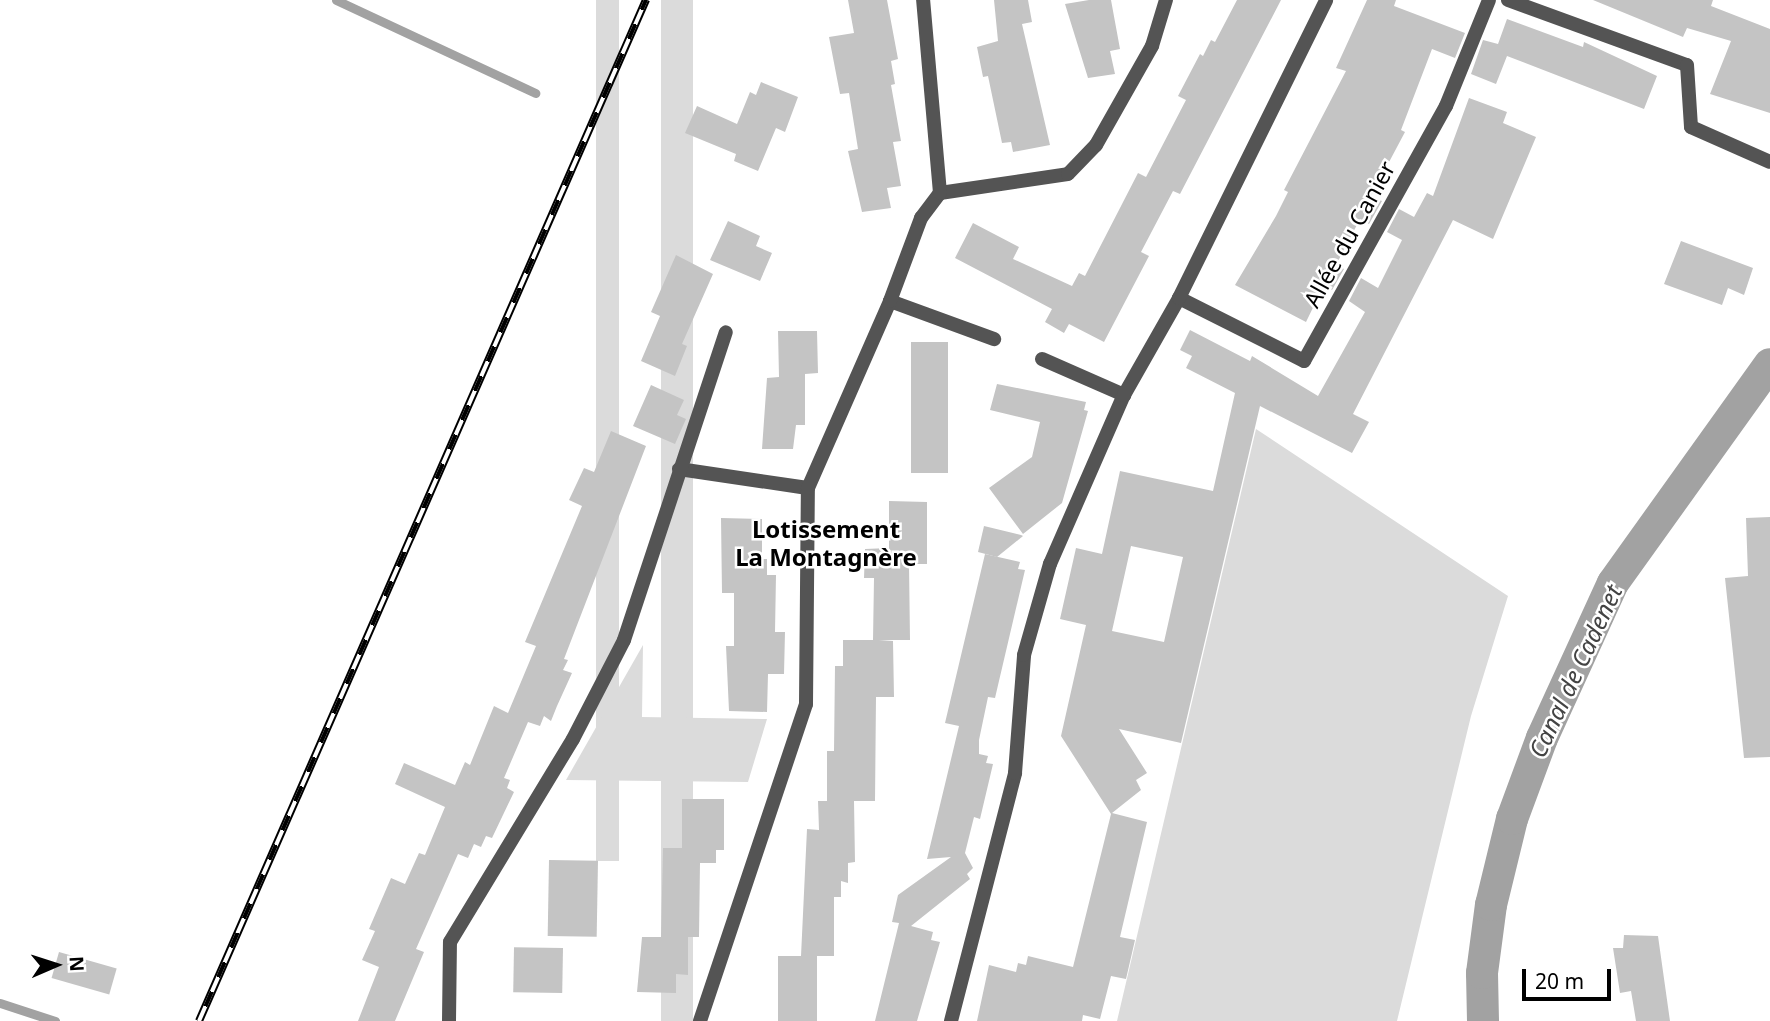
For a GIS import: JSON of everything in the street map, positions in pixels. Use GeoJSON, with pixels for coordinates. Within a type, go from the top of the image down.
{"type":"FeatureCollection","features":[{"type":"Feature","properties":{"kind":"street"},"geometry":{"type":"LineString","coordinates":[[700,1021],[806,704],[808,488],[890,300],[921,218],[940,193],[923,0]]}},
{"type":"Feature","properties":{"kind":"street"},"geometry":{"type":"LineString","coordinates":[[940,193],[1068,174],[1096,145],[1146,57],[1166,0]]}},
{"type":"Feature","properties":{"kind":"street"},"geometry":{"type":"LineString","coordinates":[[951,1021],[1015,773],[1024,655],[1050,564],[1124,395],[1179,298],[1326,0]]}},
{"type":"Feature","properties":{"kind":"street","name":"Allée du Canier"},"geometry":{"type":"LineString","coordinates":[[1179,298],[1304,361],[1446,106],[1489,0]]}},
{"type":"Feature","properties":{"kind":"street"},"geometry":{"type":"LineString","coordinates":[[1508,0],[1687,65],[1691,127],[1770,162]]}},
{"type":"Feature","properties":{"kind":"street"},"geometry":{"type":"LineString","coordinates":[[890,300],[994,339]]}},
{"type":"Feature","properties":{"kind":"street"},"geometry":{"type":"LineString","coordinates":[[449,1021],[450,942],[573,739],[624,640],[726,332]]}},
{"type":"Feature","properties":{"kind":"street"},"geometry":{"type":"LineString","coordinates":[[1042,359],[1124,395]]}},
{"type":"Feature","properties":{"kind":"street"},"geometry":{"type":"LineString","coordinates":[[679,469],[808,488]]}},
{"type":"Feature","properties":{"kind":"shaded area"},"geometry":{"type":"Polygon","coordinates":[[[596,0],[619,0],[619,861],[596,861],[596,0]]]}},
{"type":"Feature","properties":{"kind":"shaded area"},"geometry":{"type":"Polygon","coordinates":[[[661,0],[693,0],[693,1021],[661,1021],[661,0]]]}},
{"type":"Feature","properties":{"kind":"shaded area"},"geometry":{"type":"Polygon","coordinates":[[[1256,429],[1508,596],[1471,716],[1397,1021],[1117,1021],[1256,429]]]}},
{"type":"Feature","properties":{"kind":"shaded area"},"geometry":{"type":"Polygon","coordinates":[[[643,645],[642,717],[767,719],[748,782],[566,780],[643,645]]]}},
{"type":"Feature","properties":{"kind":"building"},"geometry":{"type":"Polygon","coordinates":[[[848,0],[887,0],[898,59],[891,61],[895,84],[891,85],[901,141],[893,142],[901,186],[887,188],[891,208],[862,212],[848,151],[858,149],[849,93],[840,94],[829,37],[854,33],[848,0]]]}},
{"type":"Feature","properties":{"kind":"building"},"geometry":{"type":"Polygon","coordinates":[[[994,0],[1028,0],[1032,22],[1022,24],[1050,145],[1013,152],[1011,142],[1002,143],[988,76],[983,77],[977,47],[998,41],[994,0]]]}},
{"type":"Feature","properties":{"kind":"building"},"geometry":{"type":"Polygon","coordinates":[[[1111,0],[1120,49],[1110,51],[1115,74],[1088,78],[1065,4],[1111,0]]]}},
{"type":"Feature","properties":{"kind":"building"},"geometry":{"type":"Polygon","coordinates":[[[1237,0],[1281,0],[1180,194],[1173,191],[1141,252],[1149,256],[1104,342],[1069,324],[1064,333],[1045,322],[1052,309],[955,258],[973,223],[1019,247],[1013,259],[1072,286],[1079,273],[1085,276],[1138,173],[1146,177],[1186,100],[1178,96],[1200,54],[1203,56],[1211,40],[1215,42],[1237,0]]]}},
{"type":"Feature","properties":{"kind":"building"},"geometry":{"type":"Polygon","coordinates":[[[1367,0],[1396,0],[1394,6],[1465,33],[1455,58],[1432,49],[1401,130],[1405,132],[1371,196],[1382,201],[1369,224],[1360,219],[1336,265],[1344,269],[1332,290],[1324,285],[1306,322],[1235,285],[1276,216],[1288,192],[1284,190],[1346,71],[1336,68],[1367,0]]]}},
{"type":"Feature","properties":{"kind":"building"},"geometry":{"type":"Polygon","coordinates":[[[1593,0],[1713,0],[1711,6],[1770,29],[1770,113],[1710,94],[1731,41],[1687,28],[1683,37],[1593,0]]]}},
{"type":"Feature","properties":{"kind":"building"},"geometry":{"type":"Polygon","coordinates":[[[1507,19],[1583,47],[1584,42],[1657,76],[1644,109],[1507,56],[1496,84],[1471,74],[1483,40],[1498,44],[1507,19]]]}},
{"type":"Feature","properties":{"kind":"building"},"geometry":{"type":"Polygon","coordinates":[[[761,82],[798,97],[785,132],[776,128],[758,171],[734,161],[736,154],[685,133],[697,106],[737,124],[750,92],[756,95],[761,82]]]}},
{"type":"Feature","properties":{"kind":"building"},"geometry":{"type":"Polygon","coordinates":[[[1469,98],[1507,112],[1503,123],[1536,137],[1493,239],[1453,220],[1353,414],[1369,422],[1352,453],[1260,406],[1181,743],[1119,729],[1147,773],[1136,780],[1141,790],[1112,813],[1147,822],[1120,937],[1135,940],[1126,979],[1111,976],[1100,1019],[1083,1015],[1082,1021],[977,1021],[989,965],[1016,972],[1018,963],[1026,965],[1028,956],[1073,967],[1111,814],[1061,736],[1086,625],[1060,619],[1076,548],[1102,554],[1120,471],[1213,491],[1235,393],[1186,368],[1192,356],[1180,350],[1190,330],[1250,361],[1252,356],[1318,396],[1365,312],[1349,301],[1361,278],[1378,288],[1402,240],[1387,232],[1399,209],[1414,217],[1427,193],[1433,196],[1469,98]],[[1131,546],[1112,631],[1164,642],[1183,557],[1131,546]]]}},
{"type":"Feature","properties":{"kind":"building"},"geometry":{"type":"Polygon","coordinates":[[[728,221],[760,236],[756,246],[772,253],[760,281],[710,260],[728,221]]]}},
{"type":"Feature","properties":{"kind":"building"},"geometry":{"type":"Polygon","coordinates":[[[1681,241],[1753,268],[1744,295],[1728,288],[1722,305],[1664,284],[1681,241]]]}},
{"type":"Feature","properties":{"kind":"building"},"geometry":{"type":"Polygon","coordinates":[[[676,255],[713,274],[682,344],[687,346],[675,376],[641,361],[660,316],[651,312],[676,255]]]}},
{"type":"Feature","properties":{"kind":"building"},"geometry":{"type":"Polygon","coordinates":[[[778,331],[817,331],[818,373],[805,374],[805,425],[796,425],[793,449],[762,449],[767,378],[779,377],[778,331]]]}},
{"type":"Feature","properties":{"kind":"building"},"geometry":{"type":"Polygon","coordinates":[[[911,342],[948,342],[948,473],[911,473],[911,342]]]}},
{"type":"Feature","properties":{"kind":"building"},"geometry":{"type":"Polygon","coordinates":[[[997,384],[1086,402],[1084,410],[1088,411],[1062,503],[1023,534],[989,488],[1032,457],[1040,422],[990,410],[997,384]]]}},
{"type":"Feature","properties":{"kind":"building"},"geometry":{"type":"Polygon","coordinates":[[[651,385],[684,400],[677,415],[686,419],[675,444],[633,426],[651,385]]]}},
{"type":"Feature","properties":{"kind":"building"},"geometry":{"type":"Polygon","coordinates":[[[611,431],[646,446],[564,659],[568,660],[563,670],[572,673],[551,721],[544,716],[540,726],[528,722],[504,778],[510,780],[507,788],[514,792],[492,838],[486,836],[481,847],[474,844],[468,858],[458,854],[416,949],[424,952],[395,1021],[358,1021],[379,967],[362,960],[375,931],[369,929],[391,878],[405,884],[419,853],[425,855],[445,807],[395,784],[404,763],[455,785],[465,762],[470,765],[494,706],[508,713],[536,646],[525,642],[582,506],[569,500],[584,468],[594,472],[611,431]]]}},
{"type":"Feature","properties":{"kind":"building"},"geometry":{"type":"Polygon","coordinates":[[[889,501],[927,502],[927,564],[909,564],[910,640],[879,640],[893,641],[894,697],[876,697],[875,801],[854,801],[855,862],[848,863],[848,883],[841,881],[841,897],[834,897],[834,956],[817,956],[817,1021],[778,1021],[778,956],[801,956],[807,829],[819,830],[818,801],[827,801],[827,751],[834,751],[835,666],[843,666],[843,640],[873,640],[874,578],[864,578],[865,549],[889,548],[889,501]]]}},
{"type":"Feature","properties":{"kind":"building"},"geometry":{"type":"Polygon","coordinates":[[[1770,517],[1770,757],[1744,758],[1725,578],[1748,576],[1746,518],[1770,517]]]}},
{"type":"Feature","properties":{"kind":"building"},"geometry":{"type":"Polygon","coordinates":[[[721,518],[762,519],[762,559],[767,559],[767,575],[776,575],[775,632],[785,632],[784,674],[768,674],[767,712],[729,711],[726,646],[734,646],[734,593],[722,593],[721,518]]]}},
{"type":"Feature","properties":{"kind":"building"},"geometry":{"type":"Polygon","coordinates":[[[984,526],[1023,536],[997,557],[978,552],[984,526]]]}},
{"type":"Feature","properties":{"kind":"building"},"geometry":{"type":"Polygon","coordinates":[[[985,554],[1020,562],[1018,569],[1025,570],[995,698],[988,697],[979,740],[979,754],[988,756],[986,763],[993,764],[980,819],[974,817],[965,853],[973,868],[967,874],[970,879],[911,926],[933,932],[931,940],[940,942],[917,1021],[875,1021],[899,923],[892,922],[898,895],[951,857],[927,859],[959,726],[945,723],[985,554]]]}},
{"type":"Feature","properties":{"kind":"building"},"geometry":{"type":"Polygon","coordinates":[[[682,799],[724,799],[724,850],[716,850],[716,863],[700,863],[699,937],[688,937],[688,975],[676,974],[676,993],[637,992],[642,937],[661,937],[663,848],[682,848],[682,799]]]}},
{"type":"Feature","properties":{"kind":"building"},"geometry":{"type":"Polygon","coordinates":[[[549,860],[598,861],[597,937],[548,936],[549,860]]]}},
{"type":"Feature","properties":{"kind":"building"},"geometry":{"type":"Polygon","coordinates":[[[1624,935],[1658,936],[1670,1021],[1636,1021],[1631,991],[1620,993],[1613,948],[1623,948],[1624,935]]]}},
{"type":"Feature","properties":{"kind":"building"},"geometry":{"type":"Polygon","coordinates":[[[514,947],[563,948],[562,993],[513,992],[514,947]]]}},
{"type":"Feature","properties":{"kind":"building"},"geometry":{"type":"Polygon","coordinates":[[[59,952],[117,969],[109,994],[52,978],[59,952]]]}},
{"type":"Feature","properties":{"kind":"waterway"},"geometry":{"type":"LineString","coordinates":[[336,0],[535,93]]}},
{"type":"Feature","properties":{"kind":"waterway","name":"Canal de Cadenet"},"geometry":{"type":"LineString","coordinates":[[1483,1021],[1482,973],[1491,905],[1512,819],[1542,738],[1613,583],[1770,364]]}},
{"type":"Feature","properties":{"kind":"waterway"},"geometry":{"type":"LineString","coordinates":[[0,1003],[55,1021]]}},
{"type":"Feature","properties":{"kind":"railway"},"geometry":{"type":"LineString","coordinates":[[199,1021],[646,0]]}},
{"type":"Feature","properties":{"kind":"district","name":"Lotissement La Montagnère"},"geometry":{"type":"Point","coordinates":[826,543]}}]}
